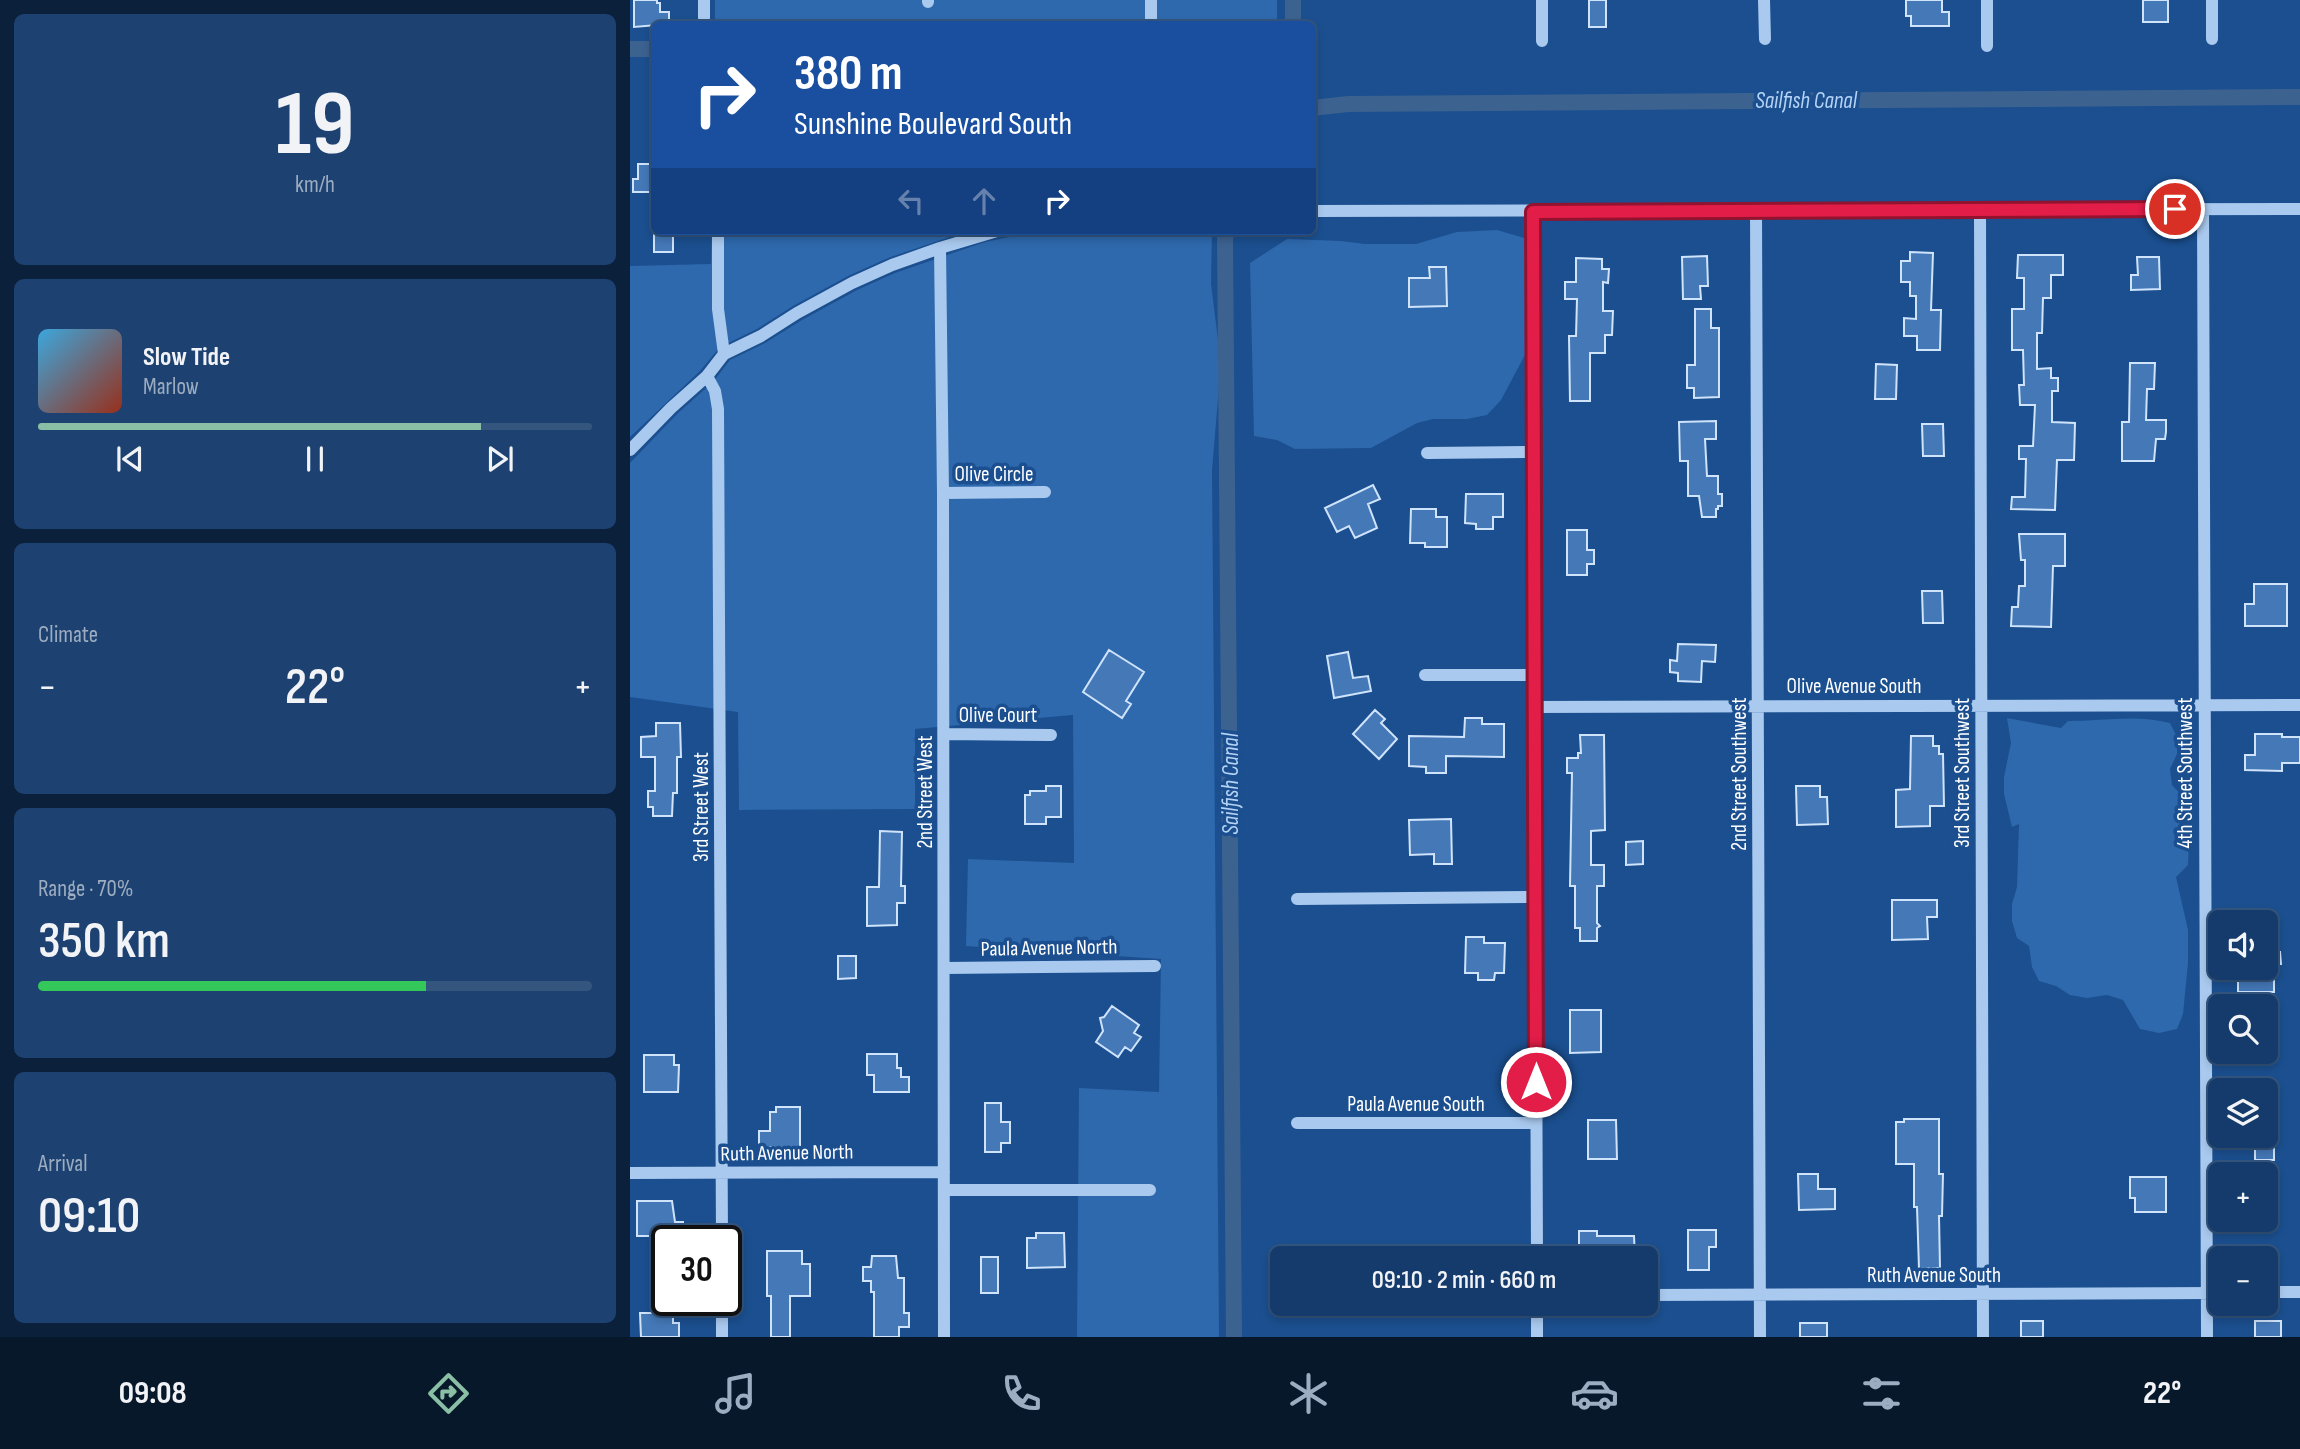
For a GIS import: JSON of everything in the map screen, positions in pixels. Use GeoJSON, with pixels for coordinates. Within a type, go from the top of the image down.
{"type":"FeatureCollection","features":[{"type":"Feature","properties":{"kind":"street"},"geometry":{"type":"LineString","coordinates":[[704,0],[704,18]]}},
{"type":"Feature","properties":{"kind":"street"},"geometry":{"type":"LineString","coordinates":[[1151,0],[1151,21]]}},
{"type":"Feature","properties":{"kind":"street"},"geometry":{"type":"LineString","coordinates":[[1542,0],[1542,41]]}},
{"type":"Feature","properties":{"kind":"street"},"geometry":{"type":"LineString","coordinates":[[1764,0],[1765,39]]}},
{"type":"Feature","properties":{"kind":"street"},"geometry":{"type":"LineString","coordinates":[[1987,0],[1987,46]]}},
{"type":"Feature","properties":{"kind":"street"},"geometry":{"type":"LineString","coordinates":[[2212,0],[2212,39]]}},
{"type":"Feature","properties":{"kind":"street","name":"4th Street Southwest"},"geometry":{"type":"LineString","coordinates":[[2203,209],[2207,1337]]}},
{"type":"Feature","properties":{"kind":"street"},"geometry":{"type":"LineString","coordinates":[[1316,211],[2300,209]]}},
{"type":"Feature","properties":{"kind":"street","name":"2nd Street Southwest"},"geometry":{"type":"LineString","coordinates":[[1756,210],[1760,1337]]}},
{"type":"Feature","properties":{"kind":"street","name":"3rd Street Southwest"},"geometry":{"type":"LineString","coordinates":[[1980,210],[1983,1337]]}},
{"type":"Feature","properties":{"kind":"street"},"geometry":{"type":"LineString","coordinates":[[1533,212],[1537,1246]]}},
{"type":"Feature","properties":{"kind":"street"},"geometry":{"type":"LineString","coordinates":[[718,235],[718,309],[724,354]]}},
{"type":"Feature","properties":{"kind":"street"},"geometry":{"type":"LineString","coordinates":[[630,450],[707,376],[724,354],[761,336],[852,283],[891,265],[984,235]]}},
{"type":"Feature","properties":{"kind":"street","name":"2nd Street West"},"geometry":{"type":"LineString","coordinates":[[940,248],[945,968],[944,1337]]}},
{"type":"Feature","properties":{"kind":"street","name":"3rd Street West"},"geometry":{"type":"LineString","coordinates":[[707,376],[716,391],[718,409],[722,1225]]}},
{"type":"Feature","properties":{"kind":"street"},"geometry":{"type":"LineString","coordinates":[[1427,453],[1533,452]]}},
{"type":"Feature","properties":{"kind":"street","name":"Olive Circle"},"geometry":{"type":"LineString","coordinates":[[943,493],[1045,492]]}},
{"type":"Feature","properties":{"kind":"street"},"geometry":{"type":"LineString","coordinates":[[1425,675],[1534,675]]}},
{"type":"Feature","properties":{"kind":"street","name":"Olive Avenue South"},"geometry":{"type":"LineString","coordinates":[[1534,707],[2300,705]]}},
{"type":"Feature","properties":{"kind":"street","name":"Olive Court"},"geometry":{"type":"LineString","coordinates":[[944,734],[1051,735]]}},
{"type":"Feature","properties":{"kind":"street"},"geometry":{"type":"LineString","coordinates":[[1297,900],[1535,897]]}},
{"type":"Feature","properties":{"kind":"street","name":"Paula Avenue North"},"geometry":{"type":"LineString","coordinates":[[945,968],[1155,966]]}},
{"type":"Feature","properties":{"kind":"street","name":"Paula Avenue South"},"geometry":{"type":"LineString","coordinates":[[1297,1123],[1535,1123]]}},
{"type":"Feature","properties":{"kind":"street","name":"Ruth Avenue North"},"geometry":{"type":"LineString","coordinates":[[630,1173],[944,1172]]}},
{"type":"Feature","properties":{"kind":"street"},"geometry":{"type":"LineString","coordinates":[[944,1190],[1150,1190]]}},
{"type":"Feature","properties":{"kind":"street"},"geometry":{"type":"LineString","coordinates":[[2278,1292],[2300,1292]]}},
{"type":"Feature","properties":{"kind":"street","name":"Ruth Avenue South"},"geometry":{"type":"LineString","coordinates":[[1658,1295],[2206,1293]]}},
{"type":"Feature","properties":{"kind":"street"},"geometry":{"type":"LineString","coordinates":[[722,1316],[722,1337]]}},
{"type":"Feature","properties":{"kind":"street"},"geometry":{"type":"LineString","coordinates":[[1537,1316],[1537,1337]]}},
{"type":"Feature","properties":{"kind":"shaded area"},"geometry":{"type":"Polygon","coordinates":[[[715,0],[1277,0],[1277,21],[715,21],[715,0]]]}},
{"type":"Feature","properties":{"kind":"shaded area"},"geometry":{"type":"Polygon","coordinates":[[[1497,230],[1534,241],[1534,338],[1501,400],[1487,415],[1467,419],[1433,419],[1417,423],[1371,448],[1295,449],[1277,440],[1254,436],[1250,263],[1287,239],[1416,244],[1457,232],[1497,230]]]}},
{"type":"Feature","properties":{"kind":"shaded area"},"geometry":{"type":"Polygon","coordinates":[[[712,235],[955,235],[888,258],[848,276],[757,329],[720,347],[700,371],[630,437],[630,266],[711,264],[712,235]]]}},
{"type":"Feature","properties":{"kind":"shaded area"},"geometry":{"type":"Polygon","coordinates":[[[1019,235],[1212,235],[1211,284],[1221,364],[1212,470],[1219,1337],[1077,1337],[1079,1088],[1159,1092],[1161,959],[966,946],[968,859],[1074,863],[1073,715],[915,729],[915,809],[739,810],[738,712],[630,697],[630,463],[678,413],[713,382],[730,360],[857,290],[895,273],[985,242],[1019,235]]]}},
{"type":"Feature","properties":{"kind":"shaded area"},"geometry":{"type":"Polygon","coordinates":[[[2007,718],[2061,728],[2068,721],[2145,719],[2170,723],[2177,737],[2177,754],[2170,769],[2172,785],[2184,798],[2190,814],[2188,865],[2176,877],[2188,930],[2183,1014],[2177,1029],[2159,1033],[2140,1029],[2123,1000],[2107,995],[2087,998],[2070,995],[2056,986],[2039,981],[2032,967],[2029,946],[2017,938],[2012,921],[2012,904],[2017,887],[2019,824],[2012,827],[2004,794],[2004,777],[2011,743],[2007,718]]]}},
{"type":"Feature","properties":{"kind":"building"},"geometry":{"type":"Polygon","coordinates":[[[634,0],[657,0],[657,3],[660,3],[660,12],[669,12],[669,21],[651,21],[651,26],[634,27],[634,0]]]}},
{"type":"Feature","properties":{"kind":"building"},"geometry":{"type":"Polygon","coordinates":[[[1589,0],[1606,0],[1606,27],[1589,27],[1589,0]]]}},
{"type":"Feature","properties":{"kind":"building"},"geometry":{"type":"Polygon","coordinates":[[[1906,0],[1942,0],[1942,12],[1949,12],[1949,26],[1911,26],[1911,16],[1906,16],[1906,0]]]}},
{"type":"Feature","properties":{"kind":"building"},"geometry":{"type":"Polygon","coordinates":[[[2143,0],[2168,0],[2168,22],[2143,22],[2143,0]]]}},
{"type":"Feature","properties":{"kind":"building"},"geometry":{"type":"Polygon","coordinates":[[[638,164],[651,164],[651,192],[633,192],[633,179],[638,179],[638,164]]]}},
{"type":"Feature","properties":{"kind":"building"},"geometry":{"type":"Polygon","coordinates":[[[654,235],[673,235],[673,252],[654,252],[654,235]]]}},
{"type":"Feature","properties":{"kind":"building"},"geometry":{"type":"Polygon","coordinates":[[[1910,252],[1933,253],[1931,310],[1941,310],[1940,350],[1917,350],[1917,336],[1904,336],[1904,318],[1916,319],[1916,296],[1910,296],[1910,282],[1901,282],[1901,261],[1910,261],[1910,252]]]}},
{"type":"Feature","properties":{"kind":"building"},"geometry":{"type":"Polygon","coordinates":[[[2018,255],[2063,255],[2063,275],[2051,275],[2051,298],[2043,298],[2042,333],[2037,333],[2037,369],[2051,368],[2051,378],[2058,378],[2058,391],[2052,391],[2052,422],[2075,423],[2074,460],[2057,460],[2055,510],[2011,509],[2012,497],[2025,497],[2026,459],[2019,459],[2019,446],[2033,446],[2035,405],[2020,405],[2019,385],[2024,385],[2023,350],[2012,350],[2012,309],[2024,309],[2024,278],[2017,278],[2018,255]]]}},
{"type":"Feature","properties":{"kind":"building"},"geometry":{"type":"Polygon","coordinates":[[[1707,256],[1708,286],[1700,286],[1701,299],[1683,299],[1682,257],[1707,256]]]}},
{"type":"Feature","properties":{"kind":"building"},"geometry":{"type":"Polygon","coordinates":[[[2137,257],[2159,257],[2160,289],[2131,290],[2131,275],[2138,275],[2137,257]]]}},
{"type":"Feature","properties":{"kind":"building"},"geometry":{"type":"Polygon","coordinates":[[[1576,258],[1602,259],[1602,269],[1609,269],[1608,283],[1603,282],[1603,311],[1613,311],[1612,335],[1605,335],[1605,353],[1590,353],[1590,401],[1570,401],[1569,336],[1576,336],[1577,299],[1565,299],[1565,282],[1576,282],[1576,258]]]}},
{"type":"Feature","properties":{"kind":"building"},"geometry":{"type":"Polygon","coordinates":[[[1429,267],[1446,267],[1447,306],[1409,307],[1409,278],[1430,278],[1429,267]]]}},
{"type":"Feature","properties":{"kind":"building"},"geometry":{"type":"Polygon","coordinates":[[[1695,309],[1711,309],[1711,328],[1719,328],[1719,397],[1694,398],[1694,388],[1687,388],[1687,365],[1695,365],[1695,309]]]}},
{"type":"Feature","properties":{"kind":"building"},"geometry":{"type":"Polygon","coordinates":[[[2130,363],[2155,363],[2154,389],[2147,389],[2146,420],[2166,420],[2166,432],[2165,439],[2156,439],[2154,461],[2122,461],[2122,422],[2129,422],[2130,363]]]}},
{"type":"Feature","properties":{"kind":"building"},"geometry":{"type":"Polygon","coordinates":[[[1876,364],[1897,365],[1896,399],[1875,399],[1876,364]]]}},
{"type":"Feature","properties":{"kind":"building"},"geometry":{"type":"Polygon","coordinates":[[[1716,421],[1716,439],[1705,439],[1707,476],[1718,476],[1718,494],[1722,494],[1722,506],[1716,509],[1716,517],[1702,517],[1699,496],[1688,496],[1688,461],[1680,461],[1679,422],[1716,421]]]}},
{"type":"Feature","properties":{"kind":"building"},"geometry":{"type":"Polygon","coordinates":[[[1922,424],[1943,424],[1944,456],[1923,456],[1922,424]]]}},
{"type":"Feature","properties":{"kind":"building"},"geometry":{"type":"Polygon","coordinates":[[[1373,485],[1380,499],[1368,504],[1377,528],[1355,538],[1349,526],[1337,532],[1325,508],[1373,485]]]}},
{"type":"Feature","properties":{"kind":"building"},"geometry":{"type":"Polygon","coordinates":[[[1466,494],[1503,494],[1503,517],[1493,517],[1493,529],[1476,529],[1476,524],[1465,523],[1466,494]]]}},
{"type":"Feature","properties":{"kind":"building"},"geometry":{"type":"Polygon","coordinates":[[[1411,509],[1436,509],[1436,517],[1447,517],[1447,547],[1425,547],[1425,543],[1410,543],[1411,509]]]}},
{"type":"Feature","properties":{"kind":"building"},"geometry":{"type":"Polygon","coordinates":[[[1567,530],[1587,530],[1587,550],[1594,550],[1594,564],[1587,564],[1587,575],[1567,575],[1567,530]]]}},
{"type":"Feature","properties":{"kind":"building"},"geometry":{"type":"Polygon","coordinates":[[[2019,534],[2065,534],[2065,566],[2053,566],[2051,627],[2011,626],[2012,607],[2018,607],[2019,586],[2025,586],[2025,560],[2021,560],[2019,534]]]}},
{"type":"Feature","properties":{"kind":"building"},"geometry":{"type":"Polygon","coordinates":[[[2254,584],[2287,584],[2287,626],[2245,626],[2245,604],[2254,604],[2254,584]]]}},
{"type":"Feature","properties":{"kind":"building"},"geometry":{"type":"Polygon","coordinates":[[[1922,591],[1942,591],[1943,623],[1923,623],[1922,591]]]}},
{"type":"Feature","properties":{"kind":"building"},"geometry":{"type":"Polygon","coordinates":[[[1678,644],[1716,645],[1715,662],[1702,661],[1701,682],[1678,681],[1678,673],[1670,672],[1670,660],[1677,661],[1678,644]]]}},
{"type":"Feature","properties":{"kind":"building"},"geometry":{"type":"Polygon","coordinates":[[[1109,650],[1144,672],[1126,701],[1131,704],[1122,718],[1083,692],[1109,650]]]}},
{"type":"Feature","properties":{"kind":"building"},"geometry":{"type":"Polygon","coordinates":[[[1348,652],[1353,678],[1368,676],[1371,691],[1334,698],[1327,656],[1348,652]]]}},
{"type":"Feature","properties":{"kind":"building"},"geometry":{"type":"Polygon","coordinates":[[[1375,710],[1385,719],[1381,723],[1397,739],[1379,759],[1353,734],[1375,710]]]}},
{"type":"Feature","properties":{"kind":"building"},"geometry":{"type":"Polygon","coordinates":[[[1465,718],[1482,718],[1482,724],[1504,724],[1504,757],[1446,756],[1446,773],[1426,773],[1426,767],[1409,766],[1409,736],[1464,737],[1465,718]]]}},
{"type":"Feature","properties":{"kind":"building"},"geometry":{"type":"Polygon","coordinates":[[[656,723],[680,723],[681,757],[677,757],[677,793],[673,793],[672,816],[653,816],[653,807],[648,807],[648,791],[655,791],[655,757],[641,757],[641,737],[656,736],[656,723]]]}},
{"type":"Feature","properties":{"kind":"building"},"geometry":{"type":"Polygon","coordinates":[[[2255,734],[2300,737],[2300,763],[2282,763],[2282,771],[2245,770],[2245,755],[2255,755],[2255,734]]]}},
{"type":"Feature","properties":{"kind":"building"},"geometry":{"type":"Polygon","coordinates":[[[1580,735],[1604,735],[1605,830],[1591,831],[1591,865],[1604,865],[1604,886],[1597,886],[1597,923],[1600,926],[1597,928],[1597,941],[1580,941],[1580,928],[1575,928],[1575,886],[1570,886],[1572,773],[1567,773],[1567,758],[1578,758],[1578,753],[1581,753],[1580,735]]]}},
{"type":"Feature","properties":{"kind":"building"},"geometry":{"type":"Polygon","coordinates":[[[1911,736],[1933,736],[1933,746],[1939,746],[1939,754],[1943,754],[1944,806],[1930,806],[1930,826],[1896,827],[1896,790],[1910,789],[1911,736]]]}},
{"type":"Feature","properties":{"kind":"building"},"geometry":{"type":"Polygon","coordinates":[[[1046,786],[1061,786],[1061,817],[1046,817],[1046,824],[1025,824],[1025,795],[1030,795],[1030,791],[1046,791],[1046,786]]]}},
{"type":"Feature","properties":{"kind":"building"},"geometry":{"type":"Polygon","coordinates":[[[1796,786],[1820,786],[1820,797],[1827,797],[1828,824],[1797,825],[1796,786]]]}},
{"type":"Feature","properties":{"kind":"building"},"geometry":{"type":"Polygon","coordinates":[[[1451,819],[1452,864],[1434,864],[1434,854],[1410,855],[1409,820],[1451,819]]]}},
{"type":"Feature","properties":{"kind":"building"},"geometry":{"type":"Polygon","coordinates":[[[880,831],[902,832],[901,886],[905,886],[905,903],[897,903],[897,925],[867,926],[867,887],[879,887],[880,831]]]}},
{"type":"Feature","properties":{"kind":"building"},"geometry":{"type":"Polygon","coordinates":[[[1643,841],[1643,864],[1626,865],[1626,842],[1643,841]]]}},
{"type":"Feature","properties":{"kind":"building"},"geometry":{"type":"Polygon","coordinates":[[[1892,900],[1937,900],[1937,917],[1927,917],[1928,939],[1892,940],[1892,900]]]}},
{"type":"Feature","properties":{"kind":"building"},"geometry":{"type":"Polygon","coordinates":[[[1466,937],[1484,937],[1484,943],[1505,943],[1504,973],[1495,973],[1494,980],[1478,980],[1478,973],[1465,973],[1466,937]]]}},
{"type":"Feature","properties":{"kind":"building"},"geometry":{"type":"Polygon","coordinates":[[[838,956],[856,956],[856,978],[838,979],[838,956]]]}},
{"type":"Feature","properties":{"kind":"building"},"geometry":{"type":"Polygon","coordinates":[[[2238,980],[2274,980],[2274,992],[2238,992],[2238,980]]]}},
{"type":"Feature","properties":{"kind":"building"},"geometry":{"type":"Polygon","coordinates":[[[1112,1006],[1139,1025],[1134,1033],[1141,1037],[1131,1051],[1125,1047],[1118,1057],[1096,1042],[1103,1031],[1100,1018],[1104,1017],[1112,1006]]]}},
{"type":"Feature","properties":{"kind":"building"},"geometry":{"type":"Polygon","coordinates":[[[1570,1010],[1601,1010],[1601,1052],[1570,1053],[1570,1010]]]}},
{"type":"Feature","properties":{"kind":"building"},"geometry":{"type":"Polygon","coordinates":[[[867,1054],[897,1054],[897,1068],[901,1068],[901,1077],[909,1077],[909,1092],[874,1092],[874,1075],[867,1075],[867,1054]]]}},
{"type":"Feature","properties":{"kind":"building"},"geometry":{"type":"Polygon","coordinates":[[[644,1055],[674,1055],[674,1065],[679,1065],[678,1092],[644,1092],[644,1055]]]}},
{"type":"Feature","properties":{"kind":"building"},"geometry":{"type":"Polygon","coordinates":[[[985,1103],[1001,1103],[1001,1122],[1010,1122],[1010,1143],[1001,1143],[1001,1152],[985,1152],[985,1103]]]}},
{"type":"Feature","properties":{"kind":"building"},"geometry":{"type":"Polygon","coordinates":[[[776,1107],[800,1107],[800,1147],[759,1147],[759,1131],[770,1131],[770,1112],[776,1112],[776,1107]]]}},
{"type":"Feature","properties":{"kind":"building"},"geometry":{"type":"Polygon","coordinates":[[[1904,1119],[1939,1119],[1939,1174],[1943,1174],[1942,1216],[1939,1216],[1940,1268],[1919,1269],[1914,1164],[1896,1164],[1896,1122],[1904,1122],[1904,1119]]]}},
{"type":"Feature","properties":{"kind":"building"},"geometry":{"type":"Polygon","coordinates":[[[1588,1120],[1616,1120],[1617,1159],[1588,1159],[1588,1120]]]}},
{"type":"Feature","properties":{"kind":"building"},"geometry":{"type":"Polygon","coordinates":[[[2255,1148],[2274,1148],[2274,1160],[2255,1160],[2255,1148]]]}},
{"type":"Feature","properties":{"kind":"building"},"geometry":{"type":"Polygon","coordinates":[[[1798,1174],[1818,1174],[1818,1189],[1835,1189],[1835,1209],[1799,1210],[1798,1174]]]}},
{"type":"Feature","properties":{"kind":"building"},"geometry":{"type":"Polygon","coordinates":[[[2130,1177],[2166,1177],[2166,1212],[2135,1212],[2135,1198],[2130,1198],[2130,1177]]]}},
{"type":"Feature","properties":{"kind":"building"},"geometry":{"type":"Polygon","coordinates":[[[637,1201],[672,1201],[675,1222],[683,1222],[683,1225],[651,1225],[651,1236],[637,1236],[637,1201]]]}},
{"type":"Feature","properties":{"kind":"building"},"geometry":{"type":"Polygon","coordinates":[[[1688,1230],[1716,1230],[1716,1247],[1709,1247],[1709,1270],[1688,1270],[1688,1230]]]}},
{"type":"Feature","properties":{"kind":"building"},"geometry":{"type":"Polygon","coordinates":[[[1579,1231],[1597,1231],[1597,1236],[1634,1236],[1634,1246],[1579,1246],[1579,1231]]]}},
{"type":"Feature","properties":{"kind":"building"},"geometry":{"type":"Polygon","coordinates":[[[1036,1233],[1064,1233],[1065,1267],[1027,1268],[1027,1238],[1036,1238],[1036,1233]]]}},
{"type":"Feature","properties":{"kind":"building"},"geometry":{"type":"Polygon","coordinates":[[[767,1251],[802,1251],[802,1264],[810,1264],[810,1296],[790,1296],[790,1337],[771,1337],[767,1251]]]}},
{"type":"Feature","properties":{"kind":"building"},"geometry":{"type":"Polygon","coordinates":[[[872,1256],[896,1256],[898,1278],[904,1278],[904,1313],[909,1313],[909,1327],[899,1327],[899,1337],[874,1337],[874,1292],[871,1292],[871,1281],[863,1281],[863,1267],[871,1267],[872,1256]]]}},
{"type":"Feature","properties":{"kind":"building"},"geometry":{"type":"Polygon","coordinates":[[[981,1257],[998,1257],[998,1293],[981,1293],[981,1257]]]}},
{"type":"Feature","properties":{"kind":"building"},"geometry":{"type":"Polygon","coordinates":[[[640,1313],[673,1316],[673,1323],[679,1323],[679,1337],[641,1337],[640,1313]]]}},
{"type":"Feature","properties":{"kind":"building"},"geometry":{"type":"Polygon","coordinates":[[[2021,1321],[2043,1321],[2043,1337],[2021,1337],[2021,1321]]]}},
{"type":"Feature","properties":{"kind":"building"},"geometry":{"type":"Polygon","coordinates":[[[2255,1321],[2281,1321],[2281,1337],[2255,1337],[2255,1321]]]}},
{"type":"Feature","properties":{"kind":"building"},"geometry":{"type":"Polygon","coordinates":[[[1800,1323],[1827,1323],[1827,1337],[1800,1337],[1800,1323]]]}},
{"type":"Feature","properties":{"kind":"waterway"},"geometry":{"type":"LineString","coordinates":[[1293,0],[1293,21]]}},
{"type":"Feature","properties":{"kind":"waterway"},"geometry":{"type":"LineString","coordinates":[[630,49],[651,49]]}},
{"type":"Feature","properties":{"kind":"waterway","name":"Sailfish Canal"},"geometry":{"type":"LineString","coordinates":[[1316,108],[1348,104],[2300,97]]}},
{"type":"Feature","properties":{"kind":"waterway","name":"Sailfish Canal"},"geometry":{"type":"LineString","coordinates":[[1226,235],[1234,1337]]}},
{"type":"Feature","properties":{"kind":"route"},"geometry":{"type":"LineString","coordinates":[[1536,1082],[1533,212],[2175,209]]}}]}
